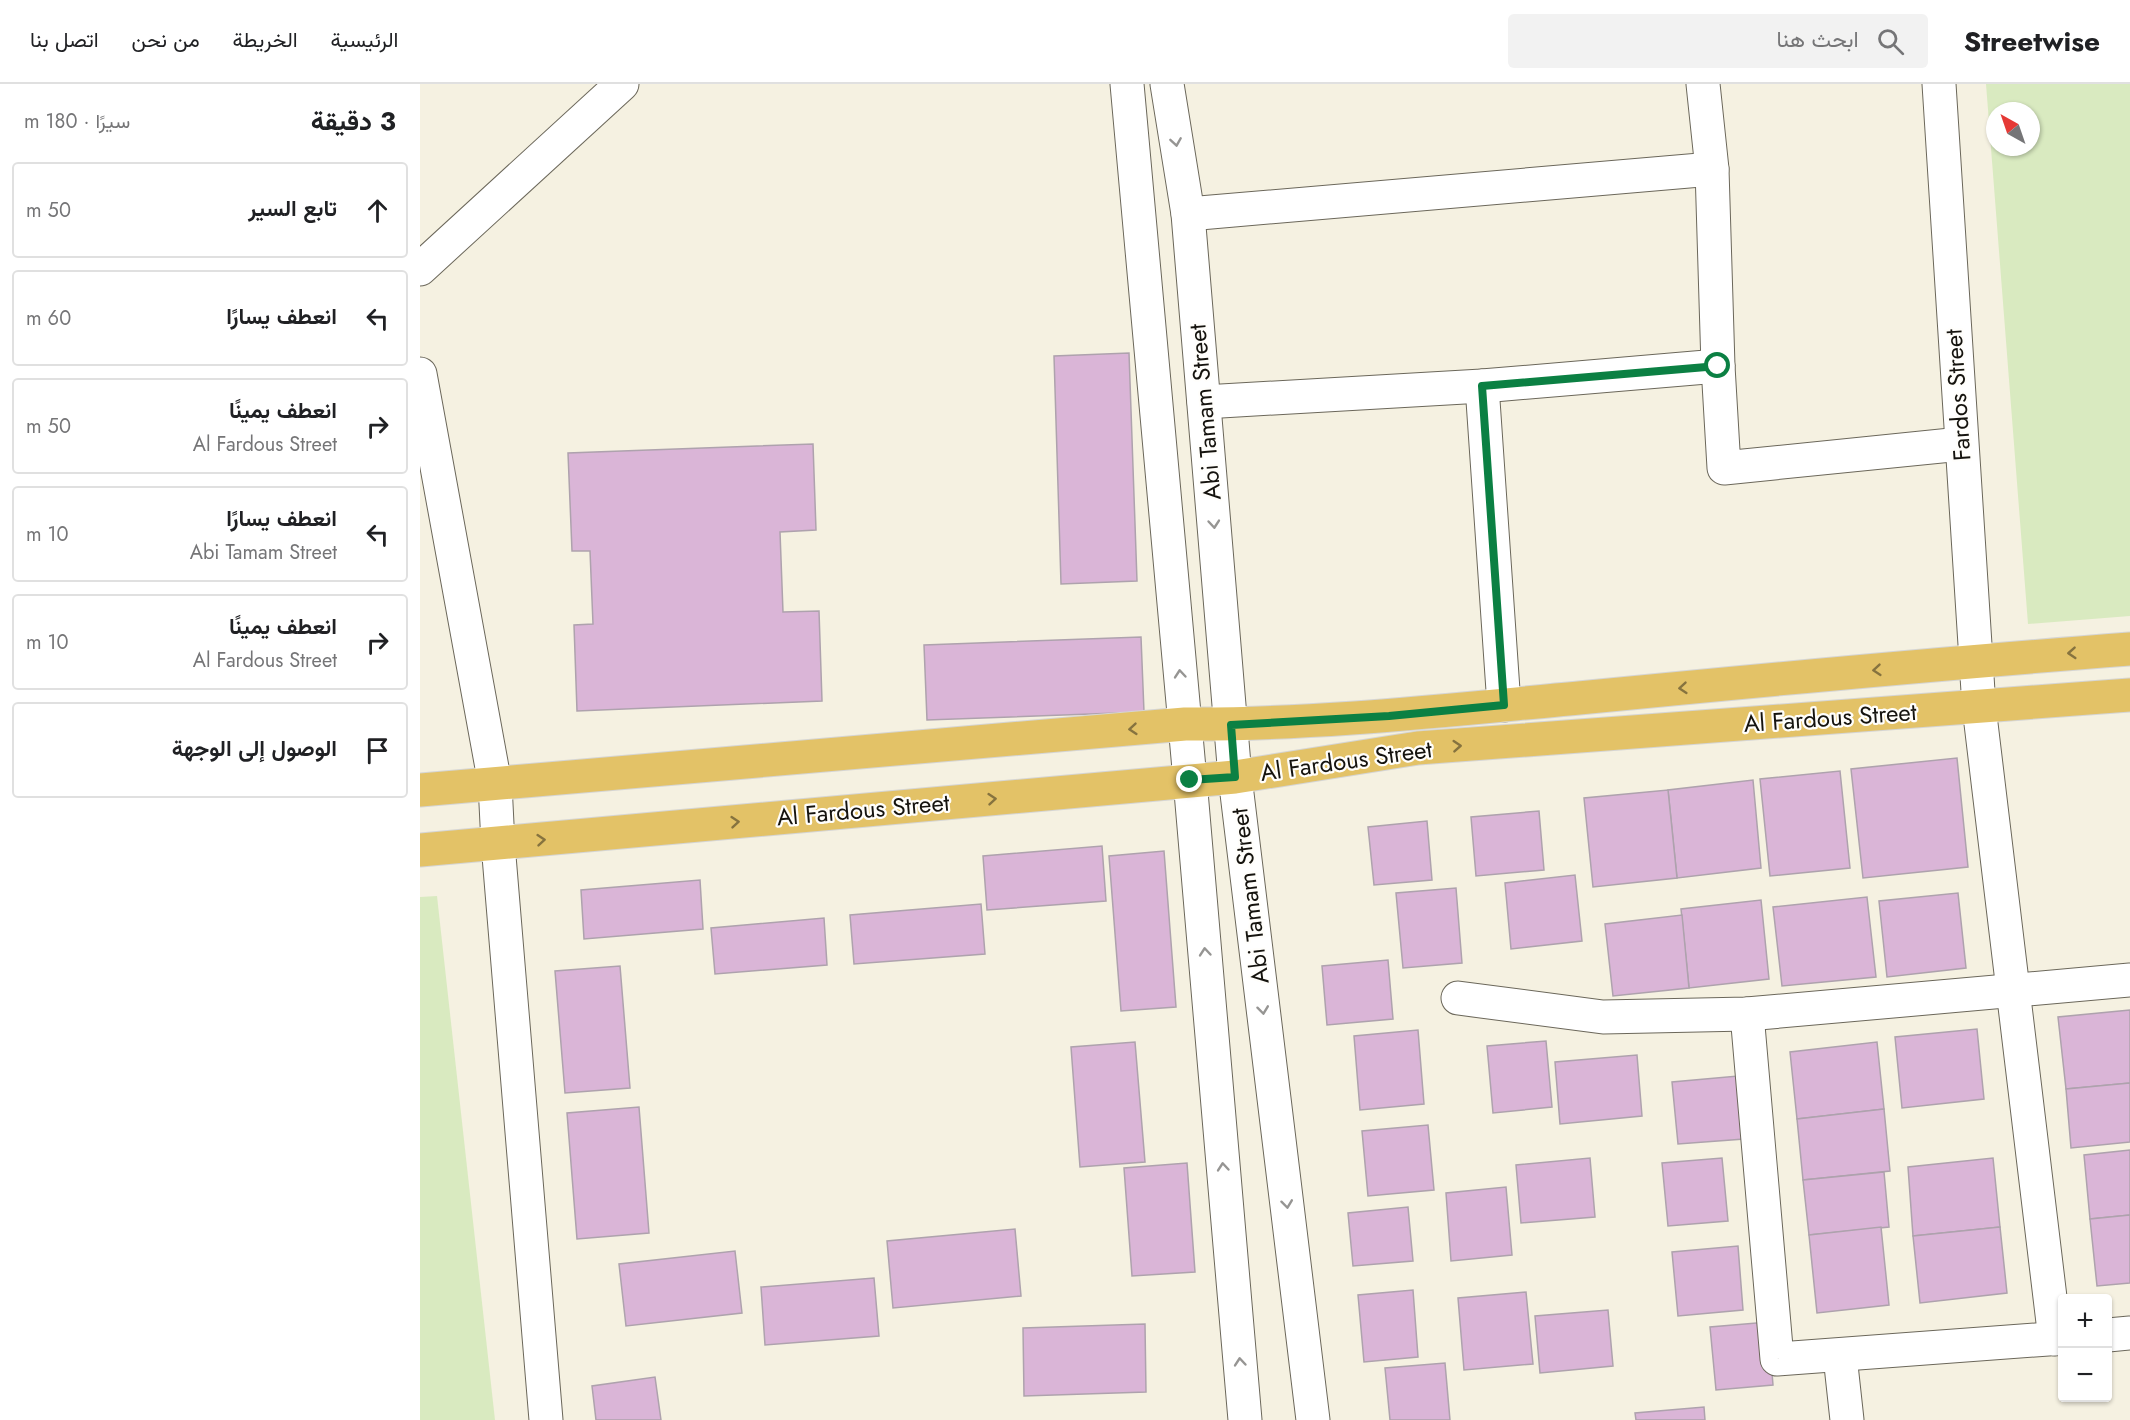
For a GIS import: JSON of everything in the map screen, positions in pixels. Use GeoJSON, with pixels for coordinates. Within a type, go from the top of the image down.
{"type":"FeatureCollection","features":[{"type":"Feature","properties":{"kind":"main road","name":"Al Fardous Street"},"geometry":{"type":"LineString","coordinates":[[420,789],[1185,724],[1231,725],[1389,716],[1976,660],[2130,649]]}},
{"type":"Feature","properties":{"kind":"main road","name":"Al Fardous Street"},"geometry":{"type":"LineString","coordinates":[[420,850],[1235,777],[1418,748],[2130,695]]}},
{"type":"Feature","properties":{"kind":"street"},"geometry":{"type":"LineString","coordinates":[[420,269],[622,84]]}},
{"type":"Feature","properties":{"kind":"street","name":"Abi Tamam Street"},"geometry":{"type":"LineString","coordinates":[[1127,84],[1245,1420]]}},
{"type":"Feature","properties":{"kind":"street","name":"Abi Tamam Street"},"geometry":{"type":"LineString","coordinates":[[1167,84],[1188,214],[1235,777],[1314,1420]]}},
{"type":"Feature","properties":{"kind":"street"},"geometry":{"type":"LineString","coordinates":[[1703,84],[1712,169],[1718,366],[1724,468],[1961,444]]}},
{"type":"Feature","properties":{"kind":"street","name":"Fardos Street"},"geometry":{"type":"LineString","coordinates":[[1939,84],[1979,707],[2058,1331]]}},
{"type":"Feature","properties":{"kind":"street"},"geometry":{"type":"LineString","coordinates":[[1188,214],[1712,169]]}},
{"type":"Feature","properties":{"kind":"street"},"geometry":{"type":"LineString","coordinates":[[1204,402],[1482,386],[1718,366]]}},
{"type":"Feature","properties":{"kind":"street"},"geometry":{"type":"LineString","coordinates":[[420,374],[495,784],[498,844],[546,1420]]}},
{"type":"Feature","properties":{"kind":"street"},"geometry":{"type":"LineString","coordinates":[[1482,386],[1504,705]]}},
{"type":"Feature","properties":{"kind":"street"},"geometry":{"type":"LineString","coordinates":[[1458,998],[1603,1017],[1747,1014],[2130,980]]}},
{"type":"Feature","properties":{"kind":"street"},"geometry":{"type":"LineString","coordinates":[[1747,1014],[1778,1359],[2058,1339]]}},
{"type":"Feature","properties":{"kind":"street"},"geometry":{"type":"LineString","coordinates":[[2112,1335],[2130,1333]]}},
{"type":"Feature","properties":{"kind":"street"},"geometry":{"type":"LineString","coordinates":[[1840,1356],[1847,1420]]}},
{"type":"Feature","properties":{"kind":"green space"},"geometry":{"type":"Polygon","coordinates":[[[1986,84],[2130,84],[2130,616],[2028,624],[1992,156],[2040,156],[2040,102],[1987,102],[1986,84]]]}},
{"type":"Feature","properties":{"kind":"green space"},"geometry":{"type":"Polygon","coordinates":[[[437,896],[495,1420],[420,1420],[420,897],[437,896]]]}},
{"type":"Feature","properties":{"kind":"building"},"geometry":{"type":"Polygon","coordinates":[[[1129,353],[1137,581],[1061,584],[1054,356],[1129,353]]]}},
{"type":"Feature","properties":{"kind":"building"},"geometry":{"type":"Polygon","coordinates":[[[813,444],[816,530],[780,532],[783,612],[819,611],[822,701],[577,711],[574,625],[593,624],[590,551],[572,551],[568,453],[813,444]]]}},
{"type":"Feature","properties":{"kind":"building"},"geometry":{"type":"Polygon","coordinates":[[[1141,637],[1144,712],[927,720],[924,645],[1141,637]]]}},
{"type":"Feature","properties":{"kind":"building"},"geometry":{"type":"Polygon","coordinates":[[[1957,758],[1968,867],[1863,878],[1851,769],[1957,758]]]}},
{"type":"Feature","properties":{"kind":"building"},"geometry":{"type":"Polygon","coordinates":[[[1840,771],[1850,868],[1770,876],[1760,779],[1840,771]]]}},
{"type":"Feature","properties":{"kind":"building"},"geometry":{"type":"Polygon","coordinates":[[[1753,780],[1761,868],[1677,878],[1668,790],[1753,780]]]}},
{"type":"Feature","properties":{"kind":"building"},"geometry":{"type":"Polygon","coordinates":[[[1668,790],[1677,878],[1593,887],[1584,798],[1668,790]]]}},
{"type":"Feature","properties":{"kind":"building"},"geometry":{"type":"Polygon","coordinates":[[[1539,811],[1544,870],[1476,876],[1471,817],[1539,811]]]}},
{"type":"Feature","properties":{"kind":"building"},"geometry":{"type":"Polygon","coordinates":[[[1427,821],[1432,880],[1374,885],[1368,827],[1427,821]]]}},
{"type":"Feature","properties":{"kind":"building"},"geometry":{"type":"Polygon","coordinates":[[[1102,846],[1106,901],[987,910],[983,856],[1102,846]]]}},
{"type":"Feature","properties":{"kind":"building"},"geometry":{"type":"Polygon","coordinates":[[[1164,851],[1176,1007],[1121,1011],[1109,856],[1164,851]]]}},
{"type":"Feature","properties":{"kind":"building"},"geometry":{"type":"Polygon","coordinates":[[[1575,875],[1582,941],[1511,949],[1505,883],[1575,875]]]}},
{"type":"Feature","properties":{"kind":"building"},"geometry":{"type":"Polygon","coordinates":[[[700,880],[703,929],[584,939],[581,890],[700,880]]]}},
{"type":"Feature","properties":{"kind":"building"},"geometry":{"type":"Polygon","coordinates":[[[1456,888],[1462,963],[1403,968],[1396,893],[1456,888]]]}},
{"type":"Feature","properties":{"kind":"building"},"geometry":{"type":"Polygon","coordinates":[[[1958,893],[1966,968],[1887,977],[1879,901],[1958,893]]]}},
{"type":"Feature","properties":{"kind":"building"},"geometry":{"type":"Polygon","coordinates":[[[1867,897],[1876,977],[1782,986],[1773,907],[1867,897]]]}},
{"type":"Feature","properties":{"kind":"building"},"geometry":{"type":"Polygon","coordinates":[[[1761,900],[1769,979],[1689,988],[1681,909],[1761,900]]]}},
{"type":"Feature","properties":{"kind":"building"},"geometry":{"type":"Polygon","coordinates":[[[981,904],[985,954],[854,964],[850,915],[981,904]]]}},
{"type":"Feature","properties":{"kind":"building"},"geometry":{"type":"Polygon","coordinates":[[[1682,915],[1689,988],[1613,996],[1605,924],[1682,915]]]}},
{"type":"Feature","properties":{"kind":"building"},"geometry":{"type":"Polygon","coordinates":[[[824,918],[827,965],[715,974],[711,928],[824,918]]]}},
{"type":"Feature","properties":{"kind":"building"},"geometry":{"type":"Polygon","coordinates":[[[1388,960],[1393,1019],[1327,1025],[1322,966],[1388,960]]]}},
{"type":"Feature","properties":{"kind":"building"},"geometry":{"type":"Polygon","coordinates":[[[620,966],[630,1088],[565,1093],[555,971],[620,966]]]}},
{"type":"Feature","properties":{"kind":"building"},"geometry":{"type":"Polygon","coordinates":[[[2130,1010],[2130,1083],[2066,1089],[2058,1017],[2130,1010]]]}},
{"type":"Feature","properties":{"kind":"building"},"geometry":{"type":"Polygon","coordinates":[[[1977,1029],[1984,1099],[1902,1108],[1895,1037],[1977,1029]]]}},
{"type":"Feature","properties":{"kind":"building"},"geometry":{"type":"Polygon","coordinates":[[[1418,1030],[1424,1104],[1360,1110],[1354,1036],[1418,1030]]]}},
{"type":"Feature","properties":{"kind":"building"},"geometry":{"type":"Polygon","coordinates":[[[1546,1041],[1552,1107],[1493,1113],[1487,1046],[1546,1041]]]}},
{"type":"Feature","properties":{"kind":"building"},"geometry":{"type":"Polygon","coordinates":[[[1135,1042],[1145,1162],[1080,1167],[1071,1047],[1135,1042]]]}},
{"type":"Feature","properties":{"kind":"building"},"geometry":{"type":"Polygon","coordinates":[[[1877,1042],[1884,1109],[1797,1119],[1790,1052],[1877,1042]]]}},
{"type":"Feature","properties":{"kind":"building"},"geometry":{"type":"Polygon","coordinates":[[[1637,1055],[1642,1116],[1560,1124],[1555,1062],[1637,1055]]]}},
{"type":"Feature","properties":{"kind":"building"},"geometry":{"type":"Polygon","coordinates":[[[1738,1076],[1744,1139],[1678,1144],[1672,1082],[1738,1076]]]}},
{"type":"Feature","properties":{"kind":"building"},"geometry":{"type":"Polygon","coordinates":[[[2130,1083],[2130,1142],[2071,1148],[2066,1089],[2130,1083]]]}},
{"type":"Feature","properties":{"kind":"building"},"geometry":{"type":"Polygon","coordinates":[[[639,1107],[649,1233],[577,1239],[567,1113],[639,1107]]]}},
{"type":"Feature","properties":{"kind":"building"},"geometry":{"type":"Polygon","coordinates":[[[1884,1109],[1890,1171],[1803,1180],[1797,1119],[1884,1109]]]}},
{"type":"Feature","properties":{"kind":"building"},"geometry":{"type":"Polygon","coordinates":[[[1428,1125],[1434,1190],[1368,1196],[1362,1131],[1428,1125]]]}},
{"type":"Feature","properties":{"kind":"building"},"geometry":{"type":"Polygon","coordinates":[[[2130,1150],[2130,1215],[2090,1219],[2084,1155],[2130,1150]]]}},
{"type":"Feature","properties":{"kind":"building"},"geometry":{"type":"Polygon","coordinates":[[[1590,1158],[1595,1217],[1521,1223],[1516,1165],[1590,1158]]]}},
{"type":"Feature","properties":{"kind":"building"},"geometry":{"type":"Polygon","coordinates":[[[1722,1158],[1728,1221],[1668,1226],[1662,1163],[1722,1158]]]}},
{"type":"Feature","properties":{"kind":"building"},"geometry":{"type":"Polygon","coordinates":[[[1993,1158],[2000,1227],[1913,1236],[1908,1167],[1993,1158]]]}},
{"type":"Feature","properties":{"kind":"building"},"geometry":{"type":"Polygon","coordinates":[[[1187,1163],[1195,1272],[1132,1276],[1124,1168],[1187,1163]]]}},
{"type":"Feature","properties":{"kind":"building"},"geometry":{"type":"Polygon","coordinates":[[[1884,1172],[1889,1227],[1809,1235],[1803,1180],[1884,1172]]]}},
{"type":"Feature","properties":{"kind":"building"},"geometry":{"type":"Polygon","coordinates":[[[1506,1187],[1512,1255],[1451,1261],[1446,1193],[1506,1187]]]}},
{"type":"Feature","properties":{"kind":"building"},"geometry":{"type":"Polygon","coordinates":[[[1408,1207],[1413,1261],[1353,1266],[1348,1213],[1408,1207]]]}},
{"type":"Feature","properties":{"kind":"building"},"geometry":{"type":"Polygon","coordinates":[[[2130,1215],[2130,1283],[2097,1286],[2090,1219],[2130,1215]]]}},
{"type":"Feature","properties":{"kind":"building"},"geometry":{"type":"Polygon","coordinates":[[[1881,1227],[1889,1305],[1817,1313],[1809,1235],[1881,1227]]]}},
{"type":"Feature","properties":{"kind":"building"},"geometry":{"type":"Polygon","coordinates":[[[2000,1227],[2007,1293],[1920,1303],[1913,1236],[2000,1227]]]}},
{"type":"Feature","properties":{"kind":"building"},"geometry":{"type":"Polygon","coordinates":[[[1015,1229],[1021,1296],[893,1308],[887,1241],[1015,1229]]]}},
{"type":"Feature","properties":{"kind":"building"},"geometry":{"type":"Polygon","coordinates":[[[1738,1246],[1743,1310],[1678,1316],[1672,1252],[1738,1246]]]}},
{"type":"Feature","properties":{"kind":"building"},"geometry":{"type":"Polygon","coordinates":[[[735,1251],[742,1313],[626,1326],[619,1264],[735,1251]]]}},
{"type":"Feature","properties":{"kind":"building"},"geometry":{"type":"Polygon","coordinates":[[[874,1278],[879,1336],[765,1345],[761,1287],[874,1278]]]}},
{"type":"Feature","properties":{"kind":"building"},"geometry":{"type":"Polygon","coordinates":[[[1413,1290],[1418,1357],[1364,1362],[1358,1295],[1413,1290]]]}},
{"type":"Feature","properties":{"kind":"building"},"geometry":{"type":"Polygon","coordinates":[[[1526,1292],[1533,1364],[1464,1370],[1458,1298],[1526,1292]]]}},
{"type":"Feature","properties":{"kind":"building"},"geometry":{"type":"Polygon","coordinates":[[[1608,1310],[1613,1366],[1540,1373],[1535,1316],[1608,1310]]]}},
{"type":"Feature","properties":{"kind":"building"},"geometry":{"type":"Polygon","coordinates":[[[1768,1322],[1773,1385],[1716,1390],[1710,1327],[1768,1322]]]}},
{"type":"Feature","properties":{"kind":"building"},"geometry":{"type":"Polygon","coordinates":[[[1145,1324],[1146,1392],[1024,1396],[1023,1328],[1145,1324]]]}},
{"type":"Feature","properties":{"kind":"building"},"geometry":{"type":"Polygon","coordinates":[[[1445,1363],[1450,1420],[1390,1420],[1385,1368],[1445,1363]]]}},
{"type":"Feature","properties":{"kind":"building"},"geometry":{"type":"Polygon","coordinates":[[[655,1377],[661,1420],[596,1420],[592,1386],[655,1377]]]}},
{"type":"Feature","properties":{"kind":"building"},"geometry":{"type":"Polygon","coordinates":[[[1704,1407],[1705,1420],[1636,1420],[1635,1413],[1704,1407]]]}},
{"type":"Feature","properties":{"kind":"route"},"geometry":{"type":"LineString","coordinates":[[1190,780],[1235,777],[1231,725],[1389,716],[1504,705],[1482,386],[1718,366]]}}]}
